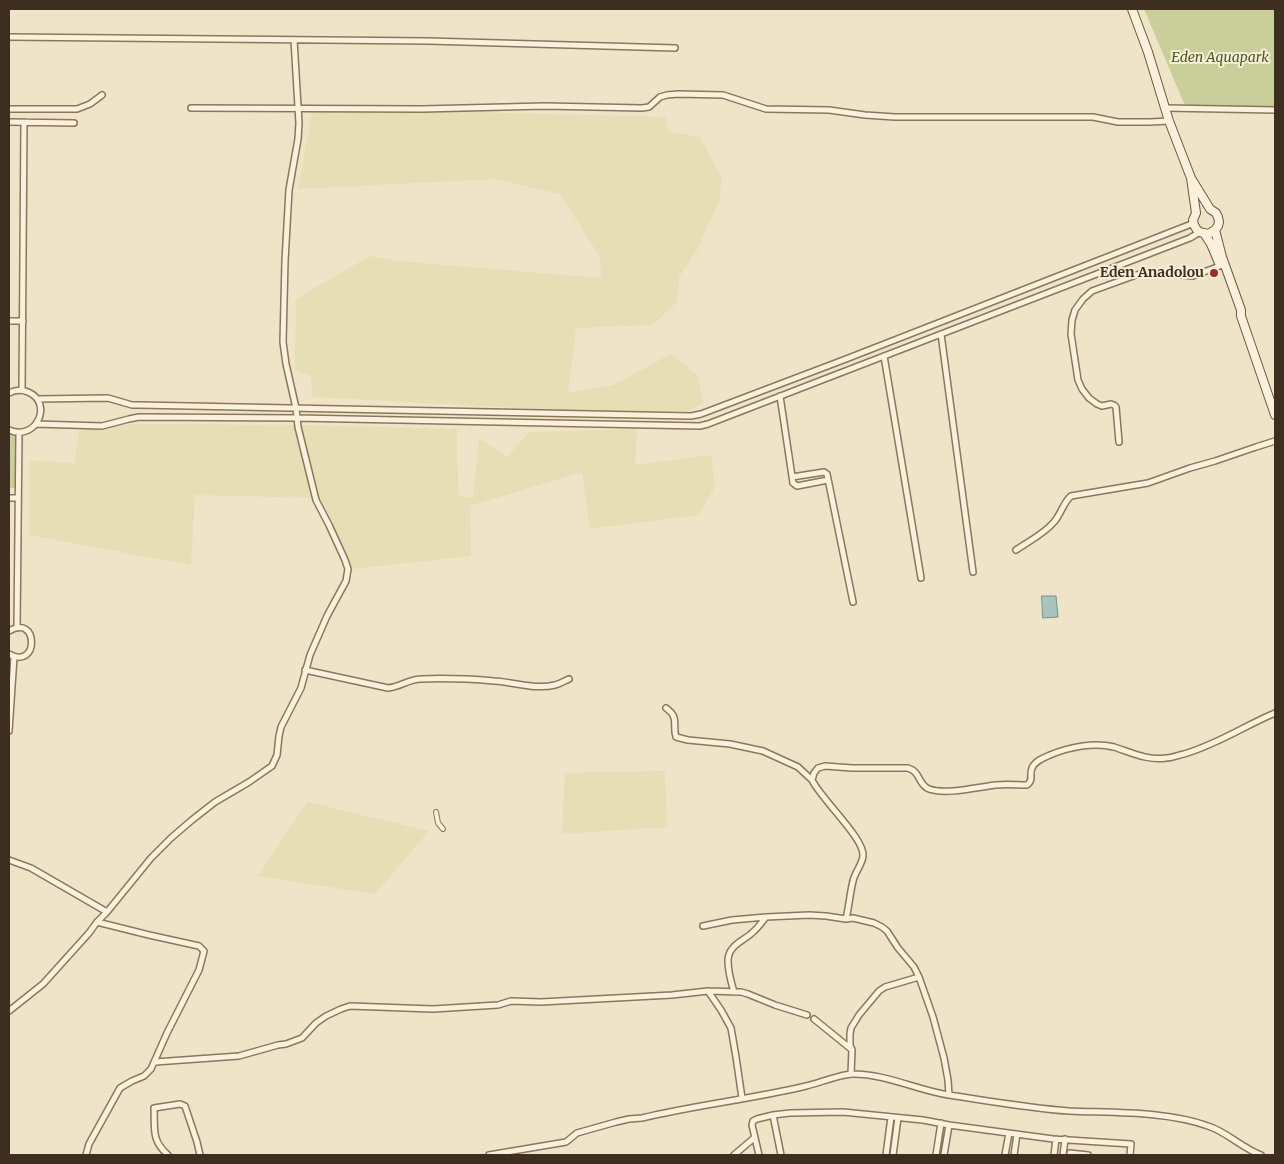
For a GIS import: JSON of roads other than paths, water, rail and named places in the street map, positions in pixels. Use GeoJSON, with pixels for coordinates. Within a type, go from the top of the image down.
{"type":"FeatureCollection","features":[{"type":"Feature","properties":{"kind":"main road"},"geometry":{"type":"LineString","coordinates":[[1132,9],[1148,52],[1169,121],[1191,178],[1210,209],[1218,217],[1219,222],[1215,230],[1210,233],[1202,233]]}},
{"type":"Feature","properties":{"kind":"main road"},"geometry":{"type":"LineString","coordinates":[[1191,178],[1196,213],[1193,220],[1194,223],[1197,230],[1202,233],[1213,249],[1237,314],[1240,315]]}},
{"type":"Feature","properties":{"kind":"main road"},"geometry":{"type":"LineString","coordinates":[[1196,213],[1202,209],[1210,209]]}},
{"type":"Feature","properties":{"kind":"main road"},"geometry":{"type":"LineString","coordinates":[[1215,230],[1225,268],[1241,310],[1240,315],[1275,415]]}},
{"type":"Feature","properties":{"kind":"street"},"geometry":{"type":"LineString","coordinates":[[9,37],[428,41],[675,48]]}},
{"type":"Feature","properties":{"kind":"street"},"geometry":{"type":"LineString","coordinates":[[9,1012],[43,984],[107,912],[151,858],[171,838],[215,802],[272,766],[278,755],[281,727],[301,688],[310,655],[326,616],[346,581],[348,569],[316,500],[298,427],[283,342],[286,229],[289,190],[298,139],[294,40]]}},
{"type":"Feature","properties":{"kind":"street"},"geometry":{"type":"LineString","coordinates":[[9,109],[77,109],[90,104],[102,94]]}},
{"type":"Feature","properties":{"kind":"street"},"geometry":{"type":"LineString","coordinates":[[191,108],[422,109],[545,106],[642,108],[648,107],[660,97],[678,94],[723,95],[766,109],[829,110],[895,117],[1093,118],[1118,122],[1169,121]]}},
{"type":"Feature","properties":{"kind":"street"},"geometry":{"type":"LineString","coordinates":[[1166,108],[1275,110]]}},
{"type":"Feature","properties":{"kind":"street"},"geometry":{"type":"LineString","coordinates":[[9,122],[74,123]]}},
{"type":"Feature","properties":{"kind":"street"},"geometry":{"type":"LineString","coordinates":[[22,390],[24,122]]}},
{"type":"Feature","properties":{"kind":"street"},"geometry":{"type":"LineString","coordinates":[[37,399],[108,398],[140,406],[691,416],[701,414],[846,359],[1194,223]]}},
{"type":"Feature","properties":{"kind":"street"},"geometry":{"type":"LineString","coordinates":[[36,424],[102,426],[139,418],[297,418],[700,426],[1202,233]]}},
{"type":"Feature","properties":{"kind":"street"},"geometry":{"type":"LineString","coordinates":[[1119,442],[1116,407],[1111,404],[1102,406],[1089,398],[1078,380],[1071,334],[1075,310],[1092,291],[1136,275],[1152,272],[1193,276],[1220,266]]}},
{"type":"Feature","properties":{"kind":"street"},"geometry":{"type":"LineString","coordinates":[[9,321],[23,321]]}},
{"type":"Feature","properties":{"kind":"street"},"geometry":{"type":"LineString","coordinates":[[941,334],[973,572]]}},
{"type":"Feature","properties":{"kind":"street"},"geometry":{"type":"LineString","coordinates":[[884,356],[921,578]]}},
{"type":"Feature","properties":{"kind":"street"},"geometry":{"type":"LineString","coordinates":[[9,393],[14,390],[31,393],[37,399],[40,407],[40,416],[36,424],[29,431],[19,433],[9,430]]}},
{"type":"Feature","properties":{"kind":"street"},"geometry":{"type":"LineString","coordinates":[[780,396],[794,483],[797,486],[828,480]]}},
{"type":"Feature","properties":{"kind":"street"},"geometry":{"type":"LineString","coordinates":[[17,627],[19,433]]}},
{"type":"Feature","properties":{"kind":"street"},"geometry":{"type":"LineString","coordinates":[[1016,550],[1040,535],[1055,522],[1067,500],[1072,496],[1148,483],[1275,441]]}},
{"type":"Feature","properties":{"kind":"street"},"geometry":{"type":"LineString","coordinates":[[792,477],[824,472],[827,474],[853,602]]}},
{"type":"Feature","properties":{"kind":"street"},"geometry":{"type":"LineString","coordinates":[[9,498],[18,498]]}},
{"type":"Feature","properties":{"kind":"street"},"geometry":{"type":"LineString","coordinates":[[9,630],[17,627],[24,629],[30,634],[32,640],[32,648],[27,654],[21,657],[11,655],[9,731]]}},
{"type":"Feature","properties":{"kind":"street"},"geometry":{"type":"LineString","coordinates":[[305,670],[388,688],[398,687],[418,679],[467,679],[536,686],[555,685],[569,679]]}},
{"type":"Feature","properties":{"kind":"street"},"geometry":{"type":"LineString","coordinates":[[666,708],[672,712],[676,724],[676,737],[730,744],[763,751],[798,767],[812,780],[819,793],[854,834],[863,851],[862,862],[852,882],[846,919]]}},
{"type":"Feature","properties":{"kind":"street"},"geometry":{"type":"LineString","coordinates":[[812,780],[818,768],[825,766],[908,768],[916,772],[924,786],[937,791],[1004,784],[1027,785],[1030,784],[1031,771],[1035,764],[1045,757],[1060,752],[1083,746],[1103,745],[1150,758],[1164,759],[1201,749],[1275,713]]}},
{"type":"Feature","properties":{"kind":"street"},"geometry":{"type":"LineString","coordinates":[[436,812],[438,823],[443,829]]}},
{"type":"Feature","properties":{"kind":"street"},"geometry":{"type":"LineString","coordinates":[[9,860],[31,868],[107,912]]}},
{"type":"Feature","properties":{"kind":"street"},"geometry":{"type":"LineString","coordinates":[[703,926],[766,917],[809,915],[853,918],[882,927],[914,967],[919,977],[933,1017],[944,1058],[949,1095]]}},
{"type":"Feature","properties":{"kind":"street"},"geometry":{"type":"LineString","coordinates":[[734,992],[728,961],[729,954],[766,917]]}},
{"type":"Feature","properties":{"kind":"street"},"geometry":{"type":"LineString","coordinates":[[86,1155],[89,1144],[120,1088],[144,1076],[151,1069],[199,970],[204,951],[199,946],[97,922]]}},
{"type":"Feature","properties":{"kind":"street"},"geometry":{"type":"LineString","coordinates":[[851,1074],[852,1050],[850,1044],[852,1028],[863,1009],[885,987],[919,977]]}},
{"type":"Feature","properties":{"kind":"street"},"geometry":{"type":"LineString","coordinates":[[154,1062],[239,1056],[286,1044],[302,1038],[326,1016],[341,1008],[350,1006],[433,1009],[498,1005],[511,1001],[541,1002],[672,995],[708,991],[748,994],[807,1015]]}},
{"type":"Feature","properties":{"kind":"street"},"geometry":{"type":"LineString","coordinates":[[708,991],[731,1028],[742,1098]]}},
{"type":"Feature","properties":{"kind":"street"},"geometry":{"type":"LineString","coordinates":[[814,1019],[852,1050]]}},
{"type":"Feature","properties":{"kind":"street"},"geometry":{"type":"LineString","coordinates":[[489,1155],[566,1142],[577,1133],[629,1119],[806,1086],[851,1074],[866,1075],[949,1095],[1021,1106],[1067,1111],[1110,1112],[1181,1118],[1221,1131],[1244,1147],[1261,1155]]}},
{"type":"Feature","properties":{"kind":"street"},"geometry":{"type":"LineString","coordinates":[[168,1155],[159,1146],[155,1136],[154,1108],[180,1104],[185,1106],[188,1111],[200,1155]]}},
{"type":"Feature","properties":{"kind":"street"},"geometry":{"type":"LineString","coordinates":[[759,1155],[752,1125],[757,1119],[772,1115],[843,1112],[923,1120],[1056,1139],[1131,1144],[1130,1155]]}},
{"type":"Feature","properties":{"kind":"street"},"geometry":{"type":"LineString","coordinates":[[772,1115],[781,1155]]}},
{"type":"Feature","properties":{"kind":"street"},"geometry":{"type":"LineString","coordinates":[[886,1155],[891,1117]]}},
{"type":"Feature","properties":{"kind":"street"},"geometry":{"type":"LineString","coordinates":[[893,1155],[898,1118]]}},
{"type":"Feature","properties":{"kind":"street"},"geometry":{"type":"LineString","coordinates":[[936,1155],[941,1123]]}},
{"type":"Feature","properties":{"kind":"street"},"geometry":{"type":"LineString","coordinates":[[944,1155],[949,1125]]}},
{"type":"Feature","properties":{"kind":"street"},"geometry":{"type":"LineString","coordinates":[[1006,1155],[1009,1133]]}},
{"type":"Feature","properties":{"kind":"street"},"geometry":{"type":"LineString","coordinates":[[1014,1155],[1017,1134]]}},
{"type":"Feature","properties":{"kind":"street"},"geometry":{"type":"LineString","coordinates":[[734,1155],[754,1138]]}},
{"type":"Feature","properties":{"kind":"street"},"geometry":{"type":"LineString","coordinates":[[1054,1155],[1056,1139]]}},
{"type":"Feature","properties":{"kind":"street"},"geometry":{"type":"LineString","coordinates":[[1063,1155],[1065,1139]]}},
{"type":"Feature","properties":{"kind":"street"},"geometry":{"type":"LineString","coordinates":[[1070,1154],[1088,1155]]}},
{"type":"Feature","properties":{"kind":"water"},"geometry":{"type":"Polygon","coordinates":[[[1042,596],[1056,596],[1058,617],[1043,618],[1042,596]]]}},
{"type":"Feature","properties":{"kind":"place","name":"Eden Anadolou"},"geometry":{"type":"Point","coordinates":[1214,273]}},
{"type":"Feature","properties":{"kind":"park label","name":"Eden Aquapark"},"geometry":{"type":"Point","coordinates":[1220,58]}}]}
